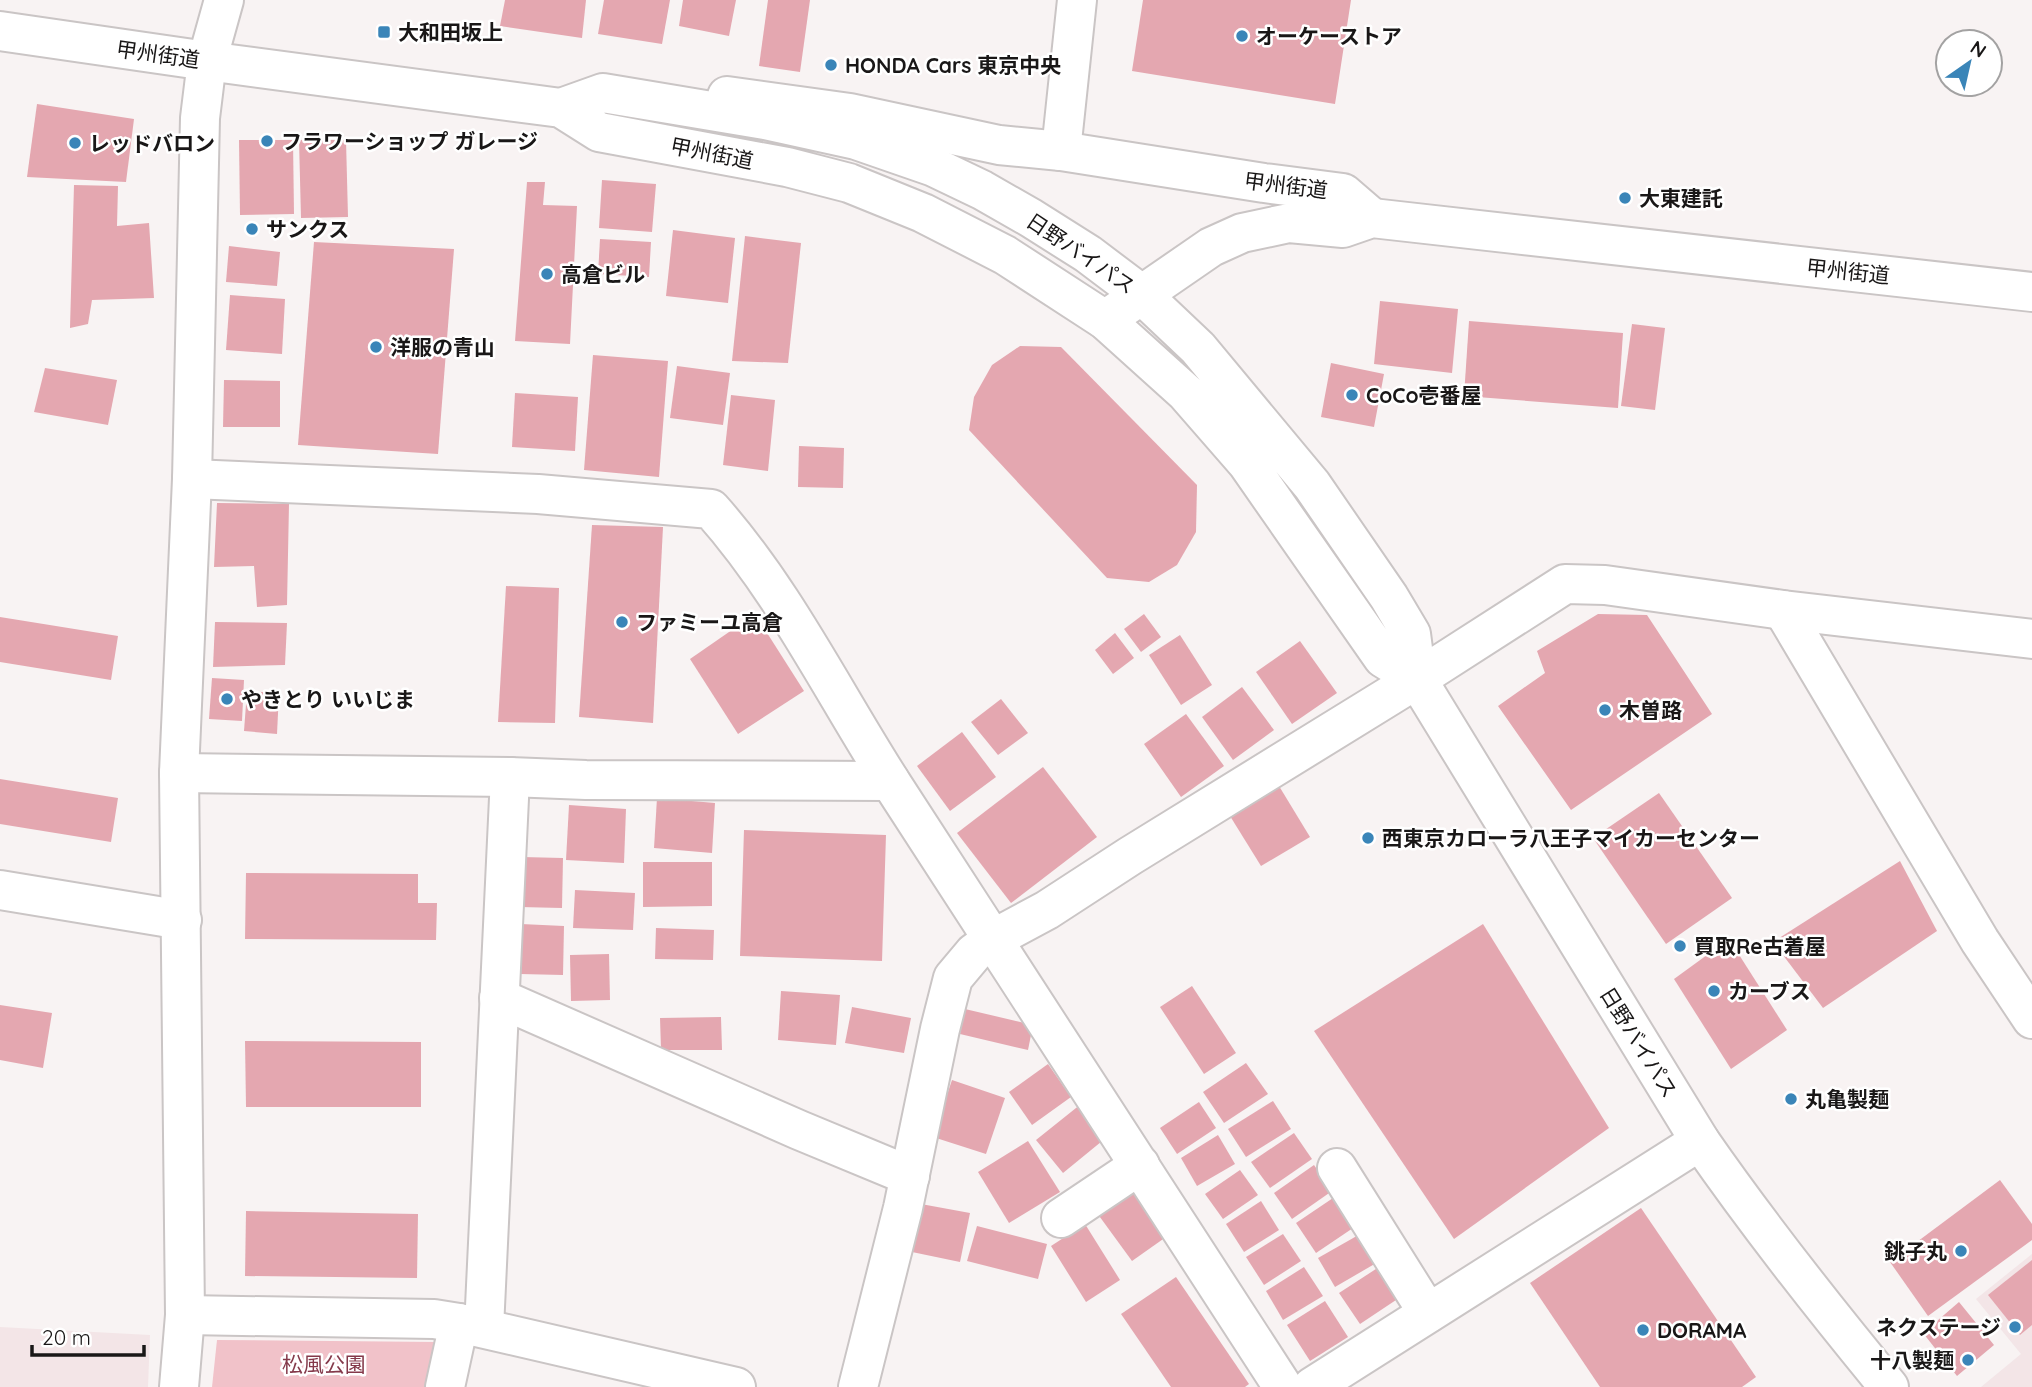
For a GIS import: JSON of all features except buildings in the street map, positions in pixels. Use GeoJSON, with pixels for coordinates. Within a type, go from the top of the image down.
{"type":"FeatureCollection","features":[{"type":"Feature","properties":{"kind":"main road"},"geometry":{"type":"LineString","coordinates":[[180,1387],[185,1315],[179,773],[192,479],[200,118],[207,61],[224,0]]}},
{"type":"Feature","properties":{"kind":"main road"},"geometry":{"type":"LineString","coordinates":[[1060,151],[1077,0]]}},
{"type":"Feature","properties":{"kind":"main road","name":"甲州街道"},"geometry":{"type":"LineString","coordinates":[[0,30],[207,61],[561,108],[599,132],[787,167],[849,183],[923,213],[1005,255],[1105,320],[1211,247],[1242,233],[1289,223],[1343,228],[1372,218],[2032,292]]}},
{"type":"Feature","properties":{"kind":"main road","name":"甲州街道"},"geometry":{"type":"LineString","coordinates":[[653,102],[685,91],[850,113],[999,145],[1060,151],[1264,183],[1343,192],[1372,218]]}},
{"type":"Feature","properties":{"kind":"main road","name":"日野バイパス"},"geometry":{"type":"LineString","coordinates":[[561,108],[603,93],[765,120],[856,140],[934,167],[982,190],[1088,254],[1141,293],[1213,365],[1312,485],[1389,597],[1411,634],[1416,679],[1700,1141],[1813,1294],[1889,1387]]}},
{"type":"Feature","properties":{"kind":"main road","name":"日野バイパス"},"geometry":{"type":"LineString","coordinates":[[1105,320],[1186,393],[1247,463],[1383,658],[1416,679]]}},
{"type":"Feature","properties":{"kind":"main road"},"geometry":{"type":"LineString","coordinates":[[192,479],[538,494],[711,509],[739,540],[797,627],[890,781],[1283,1387]]}},
{"type":"Feature","properties":{"kind":"main road"},"geometry":{"type":"LineString","coordinates":[[858,1387],[910,1176],[953,978],[974,953],[993,939],[1047,910],[1565,584],[1605,585],[1783,610],[2032,639]]}},
{"type":"Feature","properties":{"kind":"main road"},"geometry":{"type":"LineString","coordinates":[[1783,610],[1980,941],[2032,1019]]}},
{"type":"Feature","properties":{"kind":"main road"},"geometry":{"type":"LineString","coordinates":[[179,773],[600,780],[890,781]]}},
{"type":"Feature","properties":{"kind":"main road"},"geometry":{"type":"LineString","coordinates":[[445,1387],[472,1326],[499,998],[510,777]]}},
{"type":"Feature","properties":{"kind":"main road"},"geometry":{"type":"LineString","coordinates":[[0,890],[182,919]]}},
{"type":"Feature","properties":{"kind":"main road"},"geometry":{"type":"LineString","coordinates":[[499,998],[910,1176]]}},
{"type":"Feature","properties":{"kind":"main road"},"geometry":{"type":"LineString","coordinates":[[1312,1387],[1700,1141]]}},
{"type":"Feature","properties":{"kind":"main road"},"geometry":{"type":"LineString","coordinates":[[1061,1219],[1140,1165]]}},
{"type":"Feature","properties":{"kind":"main road"},"geometry":{"type":"LineString","coordinates":[[1337,1168],[1428,1313]]}},
{"type":"Feature","properties":{"kind":"main road"},"geometry":{"type":"LineString","coordinates":[[185,1315],[434,1319],[736,1387]]}},
{"type":"Feature","properties":{"kind":"shaded area","name":"ネクステージ"},"geometry":{"type":"Polygon","coordinates":[[[2032,1254],[2032,1387],[1981,1387],[2021,1354],[1976,1299],[2032,1254]]]}},
{"type":"Feature","properties":{"kind":"shaded area"},"geometry":{"type":"Polygon","coordinates":[[[0,1327],[150,1335],[148,1387],[0,1387],[0,1327]]]}},
{"type":"Feature","properties":{"kind":"green space","name":"松風公園"},"geometry":{"type":"Polygon","coordinates":[[[217,1340],[437,1342],[427,1387],[212,1387],[217,1340]]]}},
{"type":"Feature","properties":{"kind":"place","name":"大和田坂上"},"geometry":{"type":"Point","coordinates":[384,32]}},
{"type":"Feature","properties":{"kind":"place","name":"オーケーストア"},"geometry":{"type":"Point","coordinates":[1242,36]}},
{"type":"Feature","properties":{"kind":"place","name":"HONDA Cars 東京中央"},"geometry":{"type":"Point","coordinates":[831,65]}},
{"type":"Feature","properties":{"kind":"place","name":"フラワーショップ ガレージ"},"geometry":{"type":"Point","coordinates":[267,141]}},
{"type":"Feature","properties":{"kind":"place","name":"レッドバロン"},"geometry":{"type":"Point","coordinates":[75,143]}},
{"type":"Feature","properties":{"kind":"place","name":"大東建託"},"geometry":{"type":"Point","coordinates":[1625,198]}},
{"type":"Feature","properties":{"kind":"place","name":"サンクス"},"geometry":{"type":"Point","coordinates":[252,229]}},
{"type":"Feature","properties":{"kind":"place","name":"高倉ビル"},"geometry":{"type":"Point","coordinates":[547,274]}},
{"type":"Feature","properties":{"kind":"place","name":"洋服の青山"},"geometry":{"type":"Point","coordinates":[376,347]}},
{"type":"Feature","properties":{"kind":"place","name":"CoCo壱番屋"},"geometry":{"type":"Point","coordinates":[1352,395]}},
{"type":"Feature","properties":{"kind":"place","name":"ファミーユ高倉"},"geometry":{"type":"Point","coordinates":[622,622]}},
{"type":"Feature","properties":{"kind":"place","name":"やきとり いいじま"},"geometry":{"type":"Point","coordinates":[227,699]}},
{"type":"Feature","properties":{"kind":"place","name":"木曽路"},"geometry":{"type":"Point","coordinates":[1605,710]}},
{"type":"Feature","properties":{"kind":"place","name":"西東京カローラ八王子マイカーセンター"},"geometry":{"type":"Point","coordinates":[1368,838]}},
{"type":"Feature","properties":{"kind":"place","name":"買取Re古着屋"},"geometry":{"type":"Point","coordinates":[1680,946]}},
{"type":"Feature","properties":{"kind":"place","name":"カーブス"},"geometry":{"type":"Point","coordinates":[1714,991]}},
{"type":"Feature","properties":{"kind":"place","name":"丸亀製麺"},"geometry":{"type":"Point","coordinates":[1791,1099]}},
{"type":"Feature","properties":{"kind":"place","name":"銚子丸"},"geometry":{"type":"Point","coordinates":[1961,1251]}},
{"type":"Feature","properties":{"kind":"place","name":"ネクステージ"},"geometry":{"type":"Point","coordinates":[2015,1327]}},
{"type":"Feature","properties":{"kind":"place","name":"DORAMA"},"geometry":{"type":"Point","coordinates":[1643,1330]}},
{"type":"Feature","properties":{"kind":"place","name":"十八製麺"},"geometry":{"type":"Point","coordinates":[1968,1360]}}]}
